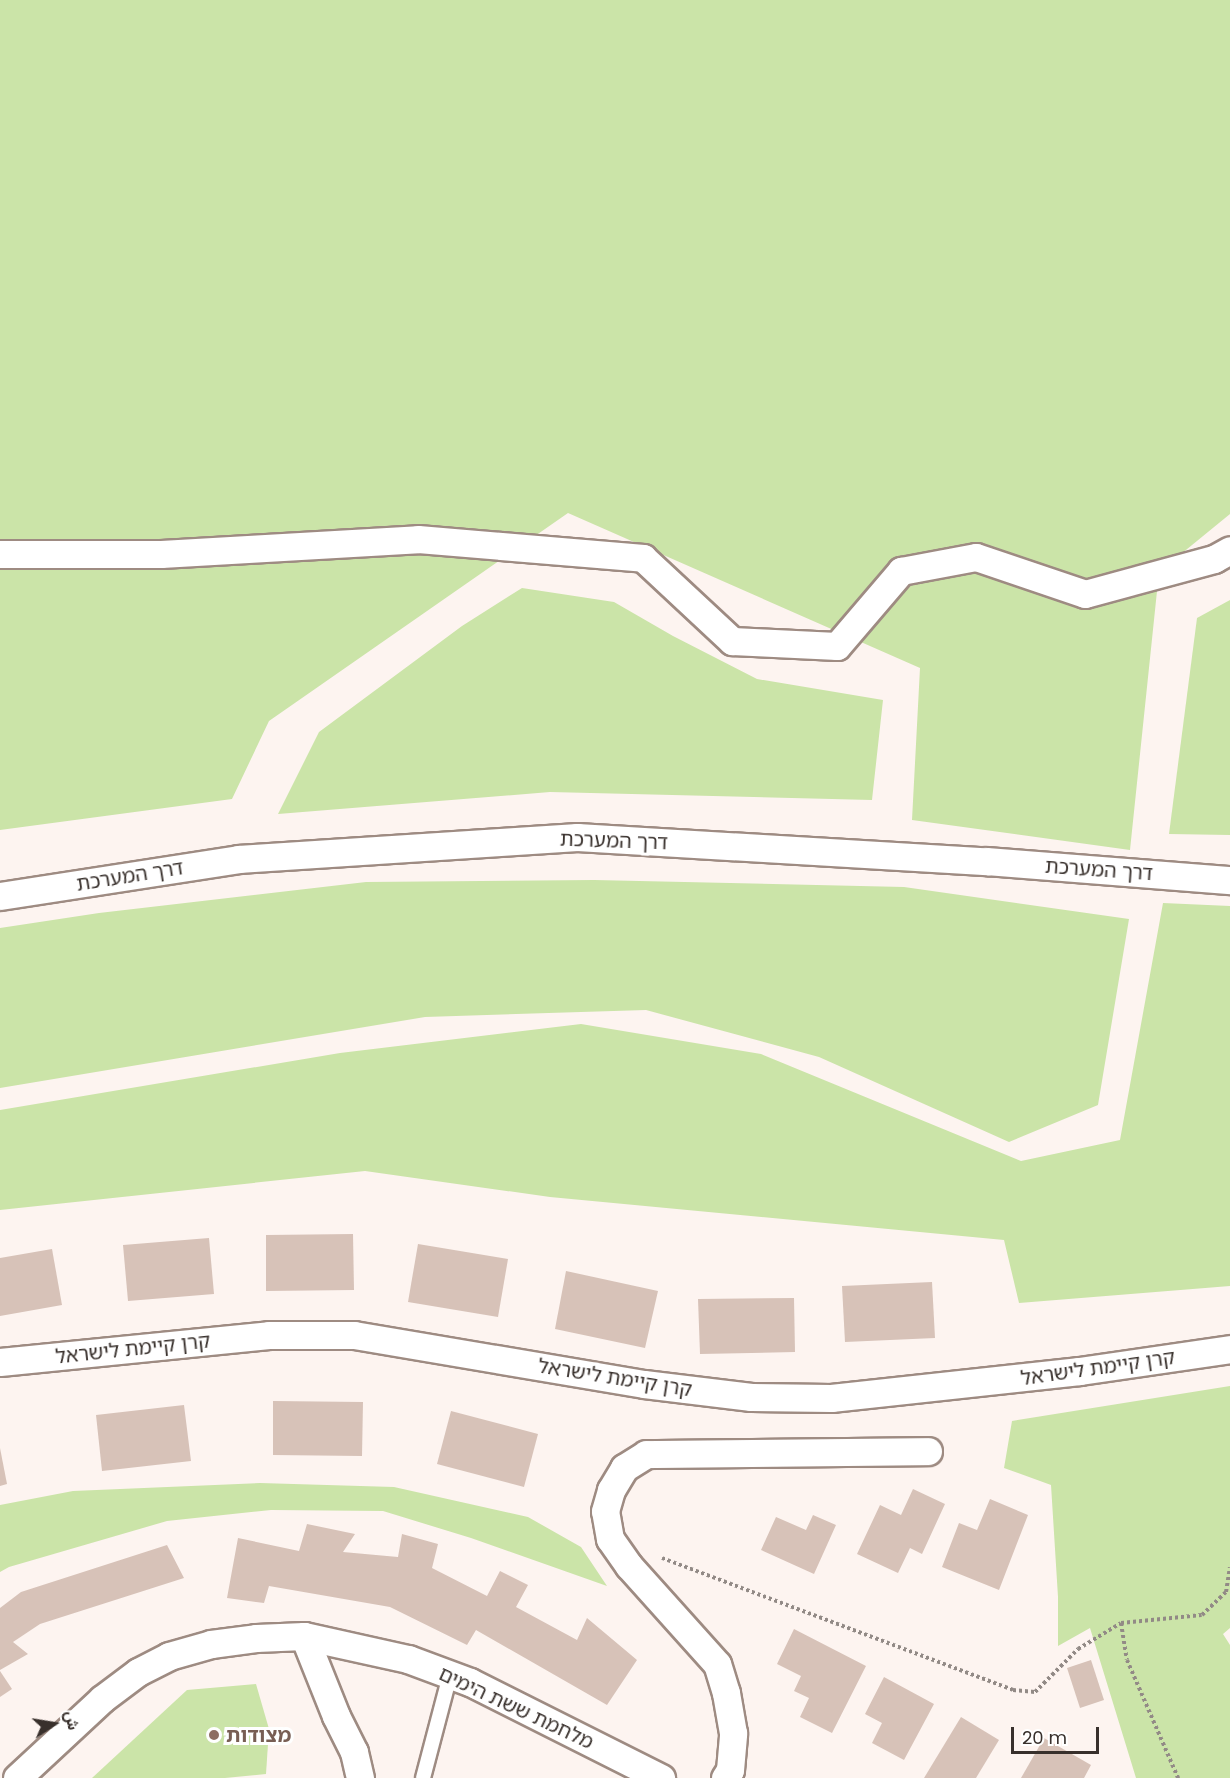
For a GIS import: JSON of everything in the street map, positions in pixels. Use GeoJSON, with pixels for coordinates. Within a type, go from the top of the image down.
{"type":"FeatureCollection","features":[{"type":"Feature","properties":{"kind":"street"},"geometry":{"type":"LineString","coordinates":[[0,554],[161,554],[418,539],[643,558],[732,640],[837,646],[901,572],[976,557],[1085,594],[1215,559],[1230,550]]}},
{"type":"Feature","properties":{"kind":"street","name":"דרך המערכת"},"geometry":{"type":"LineString","coordinates":[[0,896],[238,859],[577,837],[987,861],[1230,880]]}},
{"type":"Feature","properties":{"kind":"street","name":"קרן קיימת לישראל"},"geometry":{"type":"LineString","coordinates":[[0,1362],[269,1335],[354,1335],[644,1384],[751,1397],[831,1398],[1080,1371],[1230,1349]]}},
{"type":"Feature","properties":{"kind":"street"},"geometry":{"type":"LineString","coordinates":[[725,1778],[730,1770],[733,1733],[726,1693],[717,1664],[629,1566],[610,1539],[604,1511],[611,1490],[624,1468],[646,1454],[928,1451]]}},
{"type":"Feature","properties":{"kind":"street"},"geometry":{"type":"LineString","coordinates":[[304,1636],[336,1716],[354,1752],[360,1778]]}},
{"type":"Feature","properties":{"kind":"street","name":"מלחמת ששת הימים"},"geometry":{"type":"LineString","coordinates":[[17,1778],[53,1748],[102,1699],[138,1672],[169,1656],[211,1644],[256,1638],[304,1636],[398,1657],[450,1675],[661,1778]]}},
{"type":"Feature","properties":{"kind":"lane"},"geometry":{"type":"LineString","coordinates":[[423,1778],[450,1675]]}},
{"type":"Feature","properties":{"kind":"path"},"geometry":{"type":"LineString","coordinates":[[655,1556],[1013,1690],[1035,1692],[1078,1649],[1121,1623],[1202,1615],[1226,1592],[1230,1567]]}},
{"type":"Feature","properties":{"kind":"path"},"geometry":{"type":"LineString","coordinates":[[1121,1623],[1127,1660],[1178,1778]]}},
{"type":"Feature","properties":{"kind":"green space"},"geometry":{"type":"Polygon","coordinates":[[[0,0],[1230,0],[1230,514],[1159,572],[1130,850],[912,820],[920,668],[568,513],[269,721],[232,799],[0,830],[0,0]]]}},
{"type":"Feature","properties":{"kind":"green space"},"geometry":{"type":"Polygon","coordinates":[[[522,588],[614,602],[673,636],[757,679],[883,700],[872,800],[550,792],[278,814],[319,732],[462,626],[522,588]]]}},
{"type":"Feature","properties":{"kind":"green space"},"geometry":{"type":"Polygon","coordinates":[[[1230,600],[1230,835],[1169,834],[1197,618],[1230,600]]]}},
{"type":"Feature","properties":{"kind":"green space"},"geometry":{"type":"Polygon","coordinates":[[[594,880],[904,887],[1129,919],[1098,1105],[1009,1142],[819,1057],[646,1010],[425,1017],[0,1088],[0,928],[99,913],[366,882],[594,880]]]}},
{"type":"Feature","properties":{"kind":"green space"},"geometry":{"type":"Polygon","coordinates":[[[1163,903],[1230,906],[1230,1286],[1019,1303],[1004,1240],[550,1197],[365,1171],[0,1210],[0,1110],[340,1053],[581,1024],[761,1054],[1021,1161],[1120,1140],[1163,903]]]}},
{"type":"Feature","properties":{"kind":"green space"},"geometry":{"type":"Polygon","coordinates":[[[1230,1386],[1230,1628],[1223,1634],[1230,1645],[1230,1778],[1136,1778],[1090,1628],[1058,1646],[1058,1597],[1051,1485],[1004,1468],[1012,1421],[1230,1386]]]}},
{"type":"Feature","properties":{"kind":"green space"},"geometry":{"type":"Polygon","coordinates":[[[260,1483],[394,1487],[528,1517],[581,1547],[607,1586],[471,1538],[383,1511],[271,1510],[167,1521],[9,1567],[0,1572],[0,1505],[73,1491],[260,1483]]]}},
{"type":"Feature","properties":{"kind":"green space"},"geometry":{"type":"Polygon","coordinates":[[[256,1684],[269,1729],[266,1774],[225,1778],[92,1778],[187,1690],[256,1684]]]}},
{"type":"Feature","properties":{"kind":"building"},"geometry":{"type":"Polygon","coordinates":[[[353,1234],[354,1290],[266,1291],[266,1235],[353,1234]]]}},
{"type":"Feature","properties":{"kind":"building"},"geometry":{"type":"Polygon","coordinates":[[[209,1238],[214,1294],[128,1301],[123,1245],[209,1238]]]}},
{"type":"Feature","properties":{"kind":"building"},"geometry":{"type":"Polygon","coordinates":[[[418,1244],[508,1259],[498,1317],[408,1302],[418,1244]]]}},
{"type":"Feature","properties":{"kind":"building"},"geometry":{"type":"Polygon","coordinates":[[[52,1249],[62,1305],[0,1316],[0,1258],[52,1249]]]}},
{"type":"Feature","properties":{"kind":"building"},"geometry":{"type":"Polygon","coordinates":[[[566,1271],[658,1291],[645,1348],[555,1329],[566,1271]]]}},
{"type":"Feature","properties":{"kind":"building"},"geometry":{"type":"Polygon","coordinates":[[[932,1282],[935,1338],[845,1342],[842,1286],[932,1282]]]}},
{"type":"Feature","properties":{"kind":"building"},"geometry":{"type":"Polygon","coordinates":[[[794,1298],[795,1352],[700,1354],[698,1299],[794,1298]]]}},
{"type":"Feature","properties":{"kind":"building"},"geometry":{"type":"Polygon","coordinates":[[[273,1401],[363,1402],[362,1456],[273,1455],[273,1401]]]}},
{"type":"Feature","properties":{"kind":"building"},"geometry":{"type":"Polygon","coordinates":[[[184,1405],[191,1461],[102,1471],[96,1415],[184,1405]]]}},
{"type":"Feature","properties":{"kind":"building"},"geometry":{"type":"Polygon","coordinates":[[[451,1411],[538,1434],[524,1487],[437,1464],[451,1411]]]}},
{"type":"Feature","properties":{"kind":"building"},"geometry":{"type":"Polygon","coordinates":[[[0,1448],[7,1484],[0,1486],[0,1448]]]}},
{"type":"Feature","properties":{"kind":"building"},"geometry":{"type":"Polygon","coordinates":[[[913,1489],[945,1504],[922,1554],[910,1548],[898,1573],[857,1554],[880,1505],[901,1515],[913,1489]]]}},
{"type":"Feature","properties":{"kind":"building"},"geometry":{"type":"Polygon","coordinates":[[[990,1499],[1028,1515],[999,1590],[942,1567],[959,1523],[977,1530],[990,1499]]]}},
{"type":"Feature","properties":{"kind":"building"},"geometry":{"type":"Polygon","coordinates":[[[813,1515],[836,1525],[814,1574],[761,1550],[776,1517],[806,1530],[813,1515]]]}},
{"type":"Feature","properties":{"kind":"building"},"geometry":{"type":"Polygon","coordinates":[[[307,1524],[355,1534],[343,1552],[398,1557],[402,1534],[438,1544],[432,1568],[487,1596],[500,1571],[528,1585],[516,1607],[577,1640],[587,1618],[637,1660],[607,1705],[476,1630],[467,1645],[390,1607],[269,1586],[264,1603],[227,1598],[238,1538],[299,1551],[307,1524]]]}},
{"type":"Feature","properties":{"kind":"building"},"geometry":{"type":"Polygon","coordinates":[[[167,1545],[184,1578],[40,1624],[13,1642],[28,1654],[0,1670],[0,1608],[21,1592],[167,1545]]]}},
{"type":"Feature","properties":{"kind":"building"},"geometry":{"type":"Polygon","coordinates":[[[794,1629],[866,1666],[832,1733],[800,1717],[809,1698],[794,1691],[801,1676],[777,1664],[794,1629]]]}},
{"type":"Feature","properties":{"kind":"building"},"geometry":{"type":"Polygon","coordinates":[[[1091,1660],[1104,1700],[1080,1708],[1067,1668],[1091,1660]]]}},
{"type":"Feature","properties":{"kind":"building"},"geometry":{"type":"Polygon","coordinates":[[[0,1671],[12,1689],[0,1697],[0,1671]]]}},
{"type":"Feature","properties":{"kind":"building"},"geometry":{"type":"Polygon","coordinates":[[[884,1677],[934,1704],[904,1760],[872,1743],[882,1723],[865,1714],[884,1677]]]}},
{"type":"Feature","properties":{"kind":"building"},"geometry":{"type":"Polygon","coordinates":[[[961,1717],[999,1740],[976,1778],[924,1778],[961,1717]]]}},
{"type":"Feature","properties":{"kind":"building"},"geometry":{"type":"Polygon","coordinates":[[[1044,1738],[1091,1765],[1084,1778],[1021,1778],[1044,1738]]]}},
{"type":"Feature","properties":{"kind":"place","name":"מצודות"},"geometry":{"type":"Point","coordinates":[214,1735]}}]}
